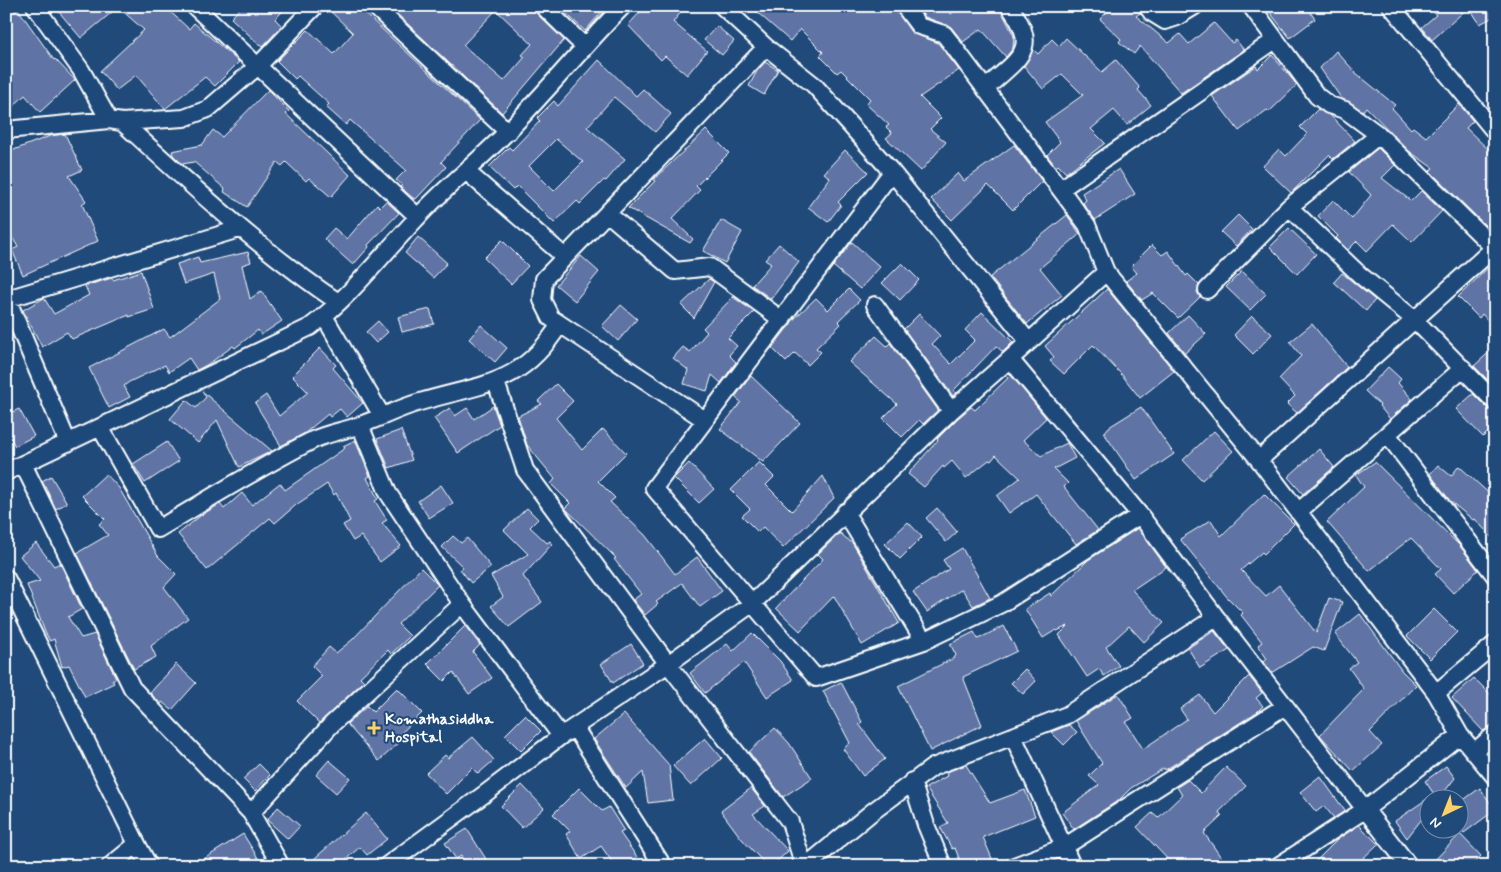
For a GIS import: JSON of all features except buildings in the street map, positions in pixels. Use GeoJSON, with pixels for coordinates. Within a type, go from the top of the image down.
{"type":"FeatureCollection","features":[{"type":"Feature","properties":{"kind":"street"},"geometry":{"type":"LineString","coordinates":[[35,6],[115,121],[239,229],[301,277],[338,302]]}},
{"type":"Feature","properties":{"kind":"street"},"geometry":{"type":"LineString","coordinates":[[194,6],[418,217]]}},
{"type":"Feature","properties":{"kind":"street"},"geometry":{"type":"LineString","coordinates":[[6,130],[115,121],[184,118],[208,109],[258,66],[315,6]]}},
{"type":"Feature","properties":{"kind":"street"},"geometry":{"type":"LineString","coordinates":[[374,6],[508,132]]}},
{"type":"Feature","properties":{"kind":"street"},"geometry":{"type":"LineString","coordinates":[[542,6],[584,46]]}},
{"type":"Feature","properties":{"kind":"street"},"geometry":{"type":"LineString","coordinates":[[6,472],[310,327],[324,316],[380,260],[418,217],[508,132],[584,46],[623,6]]}},
{"type":"Feature","properties":{"kind":"street"},"geometry":{"type":"LineString","coordinates":[[722,6],[766,47],[814,85],[892,172],[1028,341]]}},
{"type":"Feature","properties":{"kind":"street"},"geometry":{"type":"LineString","coordinates":[[904,6],[919,26],[944,34],[1087,225],[1106,272],[1258,460],[1436,693],[1460,736],[1495,777]]}},
{"type":"Feature","properties":{"kind":"street"},"geometry":{"type":"LineString","coordinates":[[985,88],[1018,58],[1024,48],[1026,37],[1023,26],[1009,6]]}},
{"type":"Feature","properties":{"kind":"street"},"geometry":{"type":"LineString","coordinates":[[1147,6],[1152,13],[1165,21],[1177,17],[1195,6]]}},
{"type":"Feature","properties":{"kind":"street"},"geometry":{"type":"LineString","coordinates":[[1252,6],[1317,96],[1329,105],[1345,110],[1379,135],[1494,249],[1258,460]]}},
{"type":"Feature","properties":{"kind":"street"},"geometry":{"type":"LineString","coordinates":[[1391,6],[1495,132]]}},
{"type":"Feature","properties":{"kind":"street"},"geometry":{"type":"LineString","coordinates":[[1061,189],[1275,40]]}},
{"type":"Feature","properties":{"kind":"street"},"geometry":{"type":"LineString","coordinates":[[706,420],[551,318],[542,300],[544,279],[766,47]]}},
{"type":"Feature","properties":{"kind":"street"},"geometry":{"type":"LineString","coordinates":[[1207,290],[1289,207],[1379,135]]}},
{"type":"Feature","properties":{"kind":"street"},"geometry":{"type":"LineString","coordinates":[[467,172],[565,257]]}},
{"type":"Feature","properties":{"kind":"street"},"geometry":{"type":"LineString","coordinates":[[892,172],[654,488],[816,678],[924,641],[1003,603],[1140,515]]}},
{"type":"Feature","properties":{"kind":"street"},"geometry":{"type":"LineString","coordinates":[[1289,207],[1360,276],[1415,320],[1495,402]]}},
{"type":"Feature","properties":{"kind":"street"},"geometry":{"type":"LineString","coordinates":[[607,213],[675,271],[710,267],[782,320]]}},
{"type":"Feature","properties":{"kind":"street"},"geometry":{"type":"LineString","coordinates":[[68,443],[7,297],[239,229]]}},
{"type":"Feature","properties":{"kind":"street"},"geometry":{"type":"LineString","coordinates":[[386,866],[568,732],[753,603],[951,411],[1106,272]]}},
{"type":"Feature","properties":{"kind":"street"},"geometry":{"type":"LineString","coordinates":[[875,305],[951,411]]}},
{"type":"Feature","properties":{"kind":"street"},"geometry":{"type":"LineString","coordinates":[[324,316],[382,416]]}},
{"type":"Feature","properties":{"kind":"street"},"geometry":{"type":"LineString","coordinates":[[100,427],[158,529],[314,439],[360,425],[418,402],[496,382],[533,360],[547,345],[560,324]]}},
{"type":"Feature","properties":{"kind":"street"},"geometry":{"type":"LineString","coordinates":[[1010,359],[1140,515],[1216,617],[1409,866]]}},
{"type":"Feature","properties":{"kind":"street"},"geometry":{"type":"LineString","coordinates":[[1298,512],[1463,368]]}},
{"type":"Feature","properties":{"kind":"street"},"geometry":{"type":"LineString","coordinates":[[496,382],[525,470],[668,664],[790,822],[805,866],[912,781],[933,768],[1067,715],[1216,617]]}},
{"type":"Feature","properties":{"kind":"street"},"geometry":{"type":"LineString","coordinates":[[360,425],[388,493],[462,604],[568,732],[663,866]]}},
{"type":"Feature","properties":{"kind":"street"},"geometry":{"type":"LineString","coordinates":[[1387,434],[1495,576]]}},
{"type":"Feature","properties":{"kind":"street"},"geometry":{"type":"LineString","coordinates":[[23,464],[132,688],[251,813],[281,866]]}},
{"type":"Feature","properties":{"kind":"street"},"geometry":{"type":"LineString","coordinates":[[846,512],[924,641]]}},
{"type":"Feature","properties":{"kind":"street"},"geometry":{"type":"LineString","coordinates":[[6,578],[149,866]]}},
{"type":"Feature","properties":{"kind":"street"},"geometry":{"type":"LineString","coordinates":[[251,813],[332,724],[462,604]]}},
{"type":"Feature","properties":{"kind":"street"},"geometry":{"type":"LineString","coordinates":[[1436,693],[1495,644]]}},
{"type":"Feature","properties":{"kind":"street"},"geometry":{"type":"LineString","coordinates":[[1014,866],[1064,846],[1285,706]]}},
{"type":"Feature","properties":{"kind":"street"},"geometry":{"type":"LineString","coordinates":[[1474,752],[1495,734]]}},
{"type":"Feature","properties":{"kind":"street"},"geometry":{"type":"LineString","coordinates":[[1013,736],[1072,866]]}},
{"type":"Feature","properties":{"kind":"street"},"geometry":{"type":"LineString","coordinates":[[1278,866],[1366,809],[1460,736]]}},
{"type":"Feature","properties":{"kind":"street"},"geometry":{"type":"LineString","coordinates":[[912,781],[926,825],[944,866]]}},
{"type":"Feature","properties":{"kind":"street"},"geometry":{"type":"LineString","coordinates":[[110,866],[137,844]]}},
{"type":"Feature","properties":{"kind":"place","name":"Komathasiddha Hospital"},"geometry":{"type":"Point","coordinates":[374,728]}}]}
